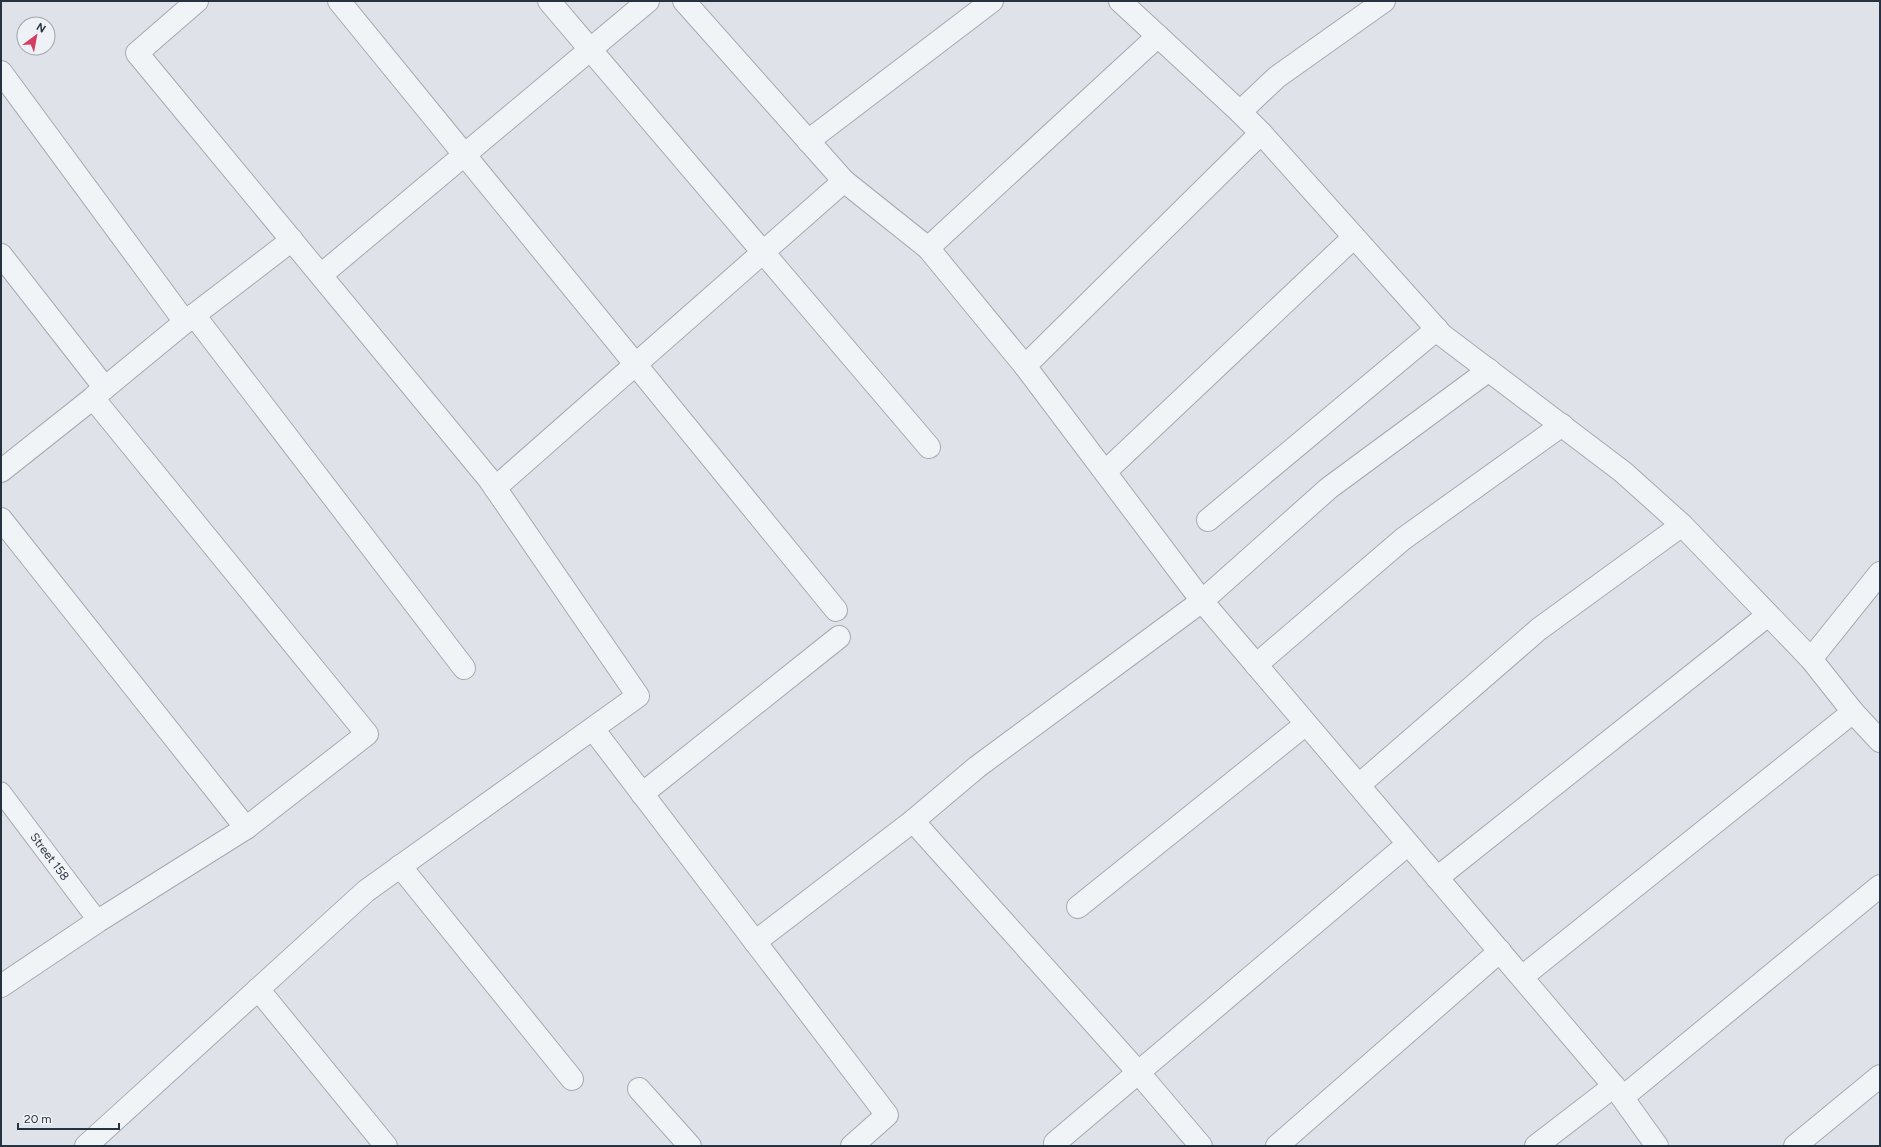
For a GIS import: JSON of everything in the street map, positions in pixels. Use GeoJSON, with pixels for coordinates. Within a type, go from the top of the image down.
{"type":"FeatureCollection","features":[{"type":"Feature","properties":{"kind":"street"},"geometry":{"type":"LineString","coordinates":[[86,1146],[366,890],[638,696],[495,488],[137,53],[197,1]]}},
{"type":"Feature","properties":{"kind":"street"},"geometry":{"type":"LineString","coordinates":[[339,1],[836,610]]}},
{"type":"Feature","properties":{"kind":"street"},"geometry":{"type":"LineString","coordinates":[[549,1],[929,447]]}},
{"type":"Feature","properties":{"kind":"street"},"geometry":{"type":"LineString","coordinates":[[321,275],[648,1]]}},
{"type":"Feature","properties":{"kind":"street"},"geometry":{"type":"LineString","coordinates":[[684,1],[844,181],[928,248],[1025,366],[1202,601],[1522,977],[1618,1092],[1657,1146]]}},
{"type":"Feature","properties":{"kind":"street"},"geometry":{"type":"LineString","coordinates":[[808,140],[992,1]]}},
{"type":"Feature","properties":{"kind":"street"},"geometry":{"type":"LineString","coordinates":[[1120,1],[1261,133],[1442,335],[1623,472],[1682,525],[1811,659],[1853,712],[1880,741]]}},
{"type":"Feature","properties":{"kind":"street"},"geometry":{"type":"LineString","coordinates":[[1240,112],[1277,77],[1384,1]]}},
{"type":"Feature","properties":{"kind":"street"},"geometry":{"type":"LineString","coordinates":[[928,248],[1158,36]]}},
{"type":"Feature","properties":{"kind":"street"},"geometry":{"type":"LineString","coordinates":[[1,72],[189,319],[464,668]]}},
{"type":"Feature","properties":{"kind":"street"},"geometry":{"type":"LineString","coordinates":[[1025,366],[1261,133]]}},
{"type":"Feature","properties":{"kind":"street"},"geometry":{"type":"LineString","coordinates":[[495,488],[844,181]]}},
{"type":"Feature","properties":{"kind":"street"},"geometry":{"type":"LineString","coordinates":[[1105,472],[1354,238]]}},
{"type":"Feature","properties":{"kind":"street"},"geometry":{"type":"LineString","coordinates":[[1,470],[99,393],[189,319],[292,240]]}},
{"type":"Feature","properties":{"kind":"street"},"geometry":{"type":"LineString","coordinates":[[1,255],[99,393],[367,734],[246,828],[98,921],[1,986]]}},
{"type":"Feature","properties":{"kind":"street"},"geometry":{"type":"LineString","coordinates":[[1208,520],[1437,329]]}},
{"type":"Feature","properties":{"kind":"street"},"geometry":{"type":"LineString","coordinates":[[755,942],[913,821],[977,767],[1202,601],[1329,488],[1489,370]]}},
{"type":"Feature","properties":{"kind":"street"},"geometry":{"type":"LineString","coordinates":[[1256,664],[1403,538],[1562,425]]}},
{"type":"Feature","properties":{"kind":"street"},"geometry":{"type":"LineString","coordinates":[[1,518],[246,828]]}},
{"type":"Feature","properties":{"kind":"street"},"geometry":{"type":"LineString","coordinates":[[1358,785],[1539,629],[1682,525]]}},
{"type":"Feature","properties":{"kind":"street"},"geometry":{"type":"LineString","coordinates":[[1811,659],[1880,573]]}},
{"type":"Feature","properties":{"kind":"street"},"geometry":{"type":"LineString","coordinates":[[1437,878],[1768,615]]}},
{"type":"Feature","properties":{"kind":"street"},"geometry":{"type":"LineString","coordinates":[[642,794],[840,637]]}},
{"type":"Feature","properties":{"kind":"street"},"geometry":{"type":"LineString","coordinates":[[1522,977],[1853,712]]}},
{"type":"Feature","properties":{"kind":"street"},"geometry":{"type":"LineString","coordinates":[[1078,907],[1306,724]]}},
{"type":"Feature","properties":{"kind":"street"},"geometry":{"type":"LineString","coordinates":[[593,729],[887,1115],[852,1146]]}},
{"type":"Feature","properties":{"kind":"street"},"geometry":{"type":"LineString","coordinates":[[913,821],[1138,1072],[1201,1146]]}},
{"type":"Feature","properties":{"kind":"street"},"geometry":{"type":"LineString","coordinates":[[1057,1146],[1055,1143],[1408,844]]}},
{"type":"Feature","properties":{"kind":"street"},"geometry":{"type":"LineString","coordinates":[[400,866],[572,1078]]}},
{"type":"Feature","properties":{"kind":"street"},"geometry":{"type":"LineString","coordinates":[[1536,1146],[1618,1092],[1880,886]]}},
{"type":"Feature","properties":{"kind":"street"},"geometry":{"type":"LineString","coordinates":[[1277,1146],[1500,951]]}},
{"type":"Feature","properties":{"kind":"street"},"geometry":{"type":"LineString","coordinates":[[258,989],[386,1146]]}},
{"type":"Feature","properties":{"kind":"street"},"geometry":{"type":"LineString","coordinates":[[1795,1146],[1880,1076]]}},
{"type":"Feature","properties":{"kind":"street"},"geometry":{"type":"LineString","coordinates":[[639,1089],[690,1146]]}},
{"type":"Feature","properties":{"kind":"lane","name":"Street 158"},"geometry":{"type":"LineString","coordinates":[[1,792],[98,921]]}}]}
